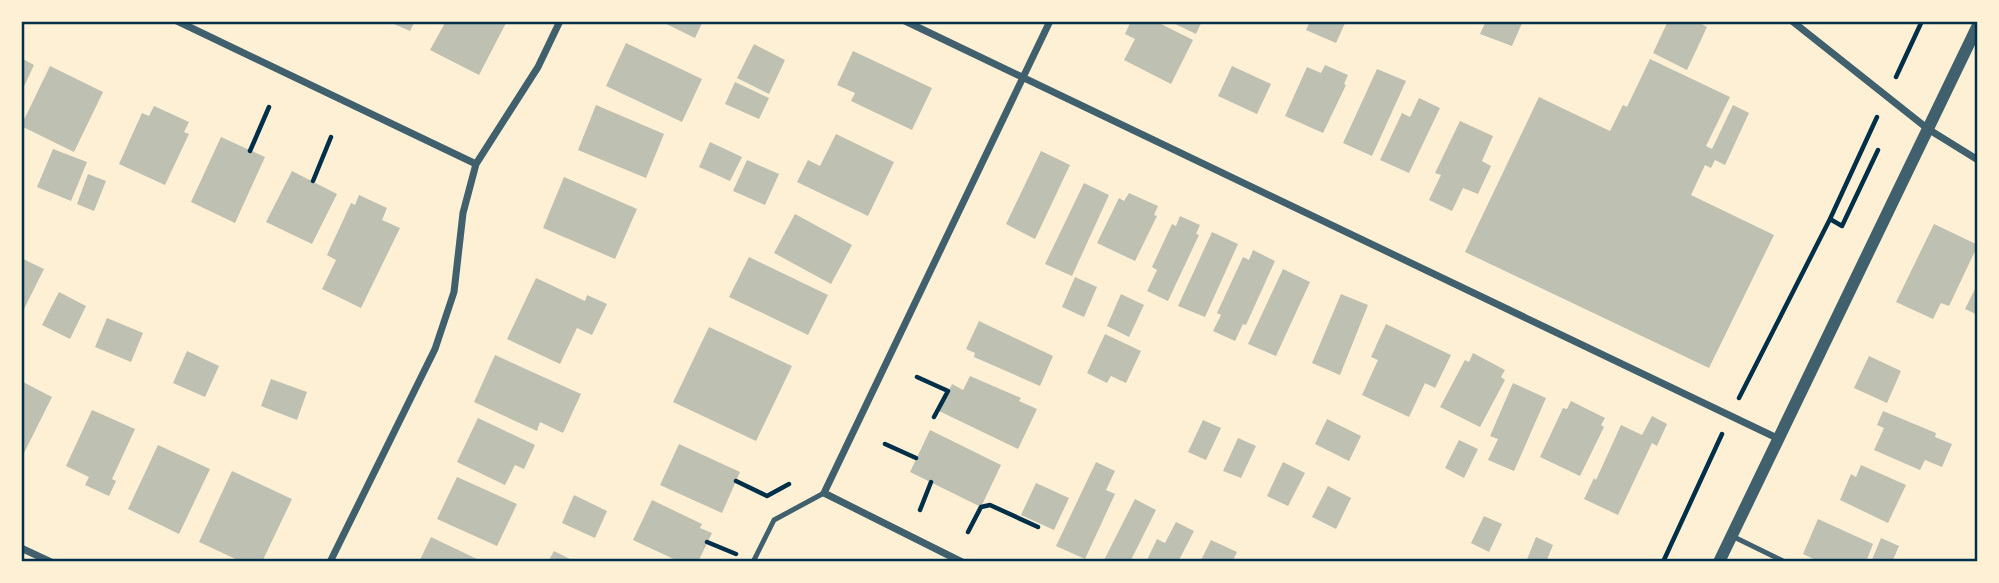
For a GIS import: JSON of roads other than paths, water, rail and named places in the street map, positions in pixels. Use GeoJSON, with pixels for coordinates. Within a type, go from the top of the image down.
{"type":"FeatureCollection","features":[{"type":"Feature","properties":{"kind":"street"},"geometry":{"type":"LineString","coordinates":[[177,21],[476,164]]}},
{"type":"Feature","properties":{"kind":"street"},"geometry":{"type":"LineString","coordinates":[[330,562],[435,349],[454,292],[463,213],[476,164],[538,67],[560,21]]}},
{"type":"Feature","properties":{"kind":"street"},"geometry":{"type":"LineString","coordinates":[[905,21],[1779,439]]}},
{"type":"Feature","properties":{"kind":"street"},"geometry":{"type":"LineString","coordinates":[[962,562],[824,493],[1050,21]]}},
{"type":"Feature","properties":{"kind":"street"},"geometry":{"type":"LineString","coordinates":[[1792,21],[1928,129],[1978,160]]}},
{"type":"Feature","properties":{"kind":"street"},"geometry":{"type":"LineString","coordinates":[[1719,562],[1978,25]]}},
{"type":"Feature","properties":{"kind":"street"},"geometry":{"type":"LineString","coordinates":[[21,548],[51,562]]}},
{"type":"Feature","properties":{"kind":"lane"},"geometry":{"type":"LineString","coordinates":[[753,562],[774,520],[824,493]]}},
{"type":"Feature","properties":{"kind":"lane"},"geometry":{"type":"LineString","coordinates":[[1732,536],[1785,562]]}}]}
